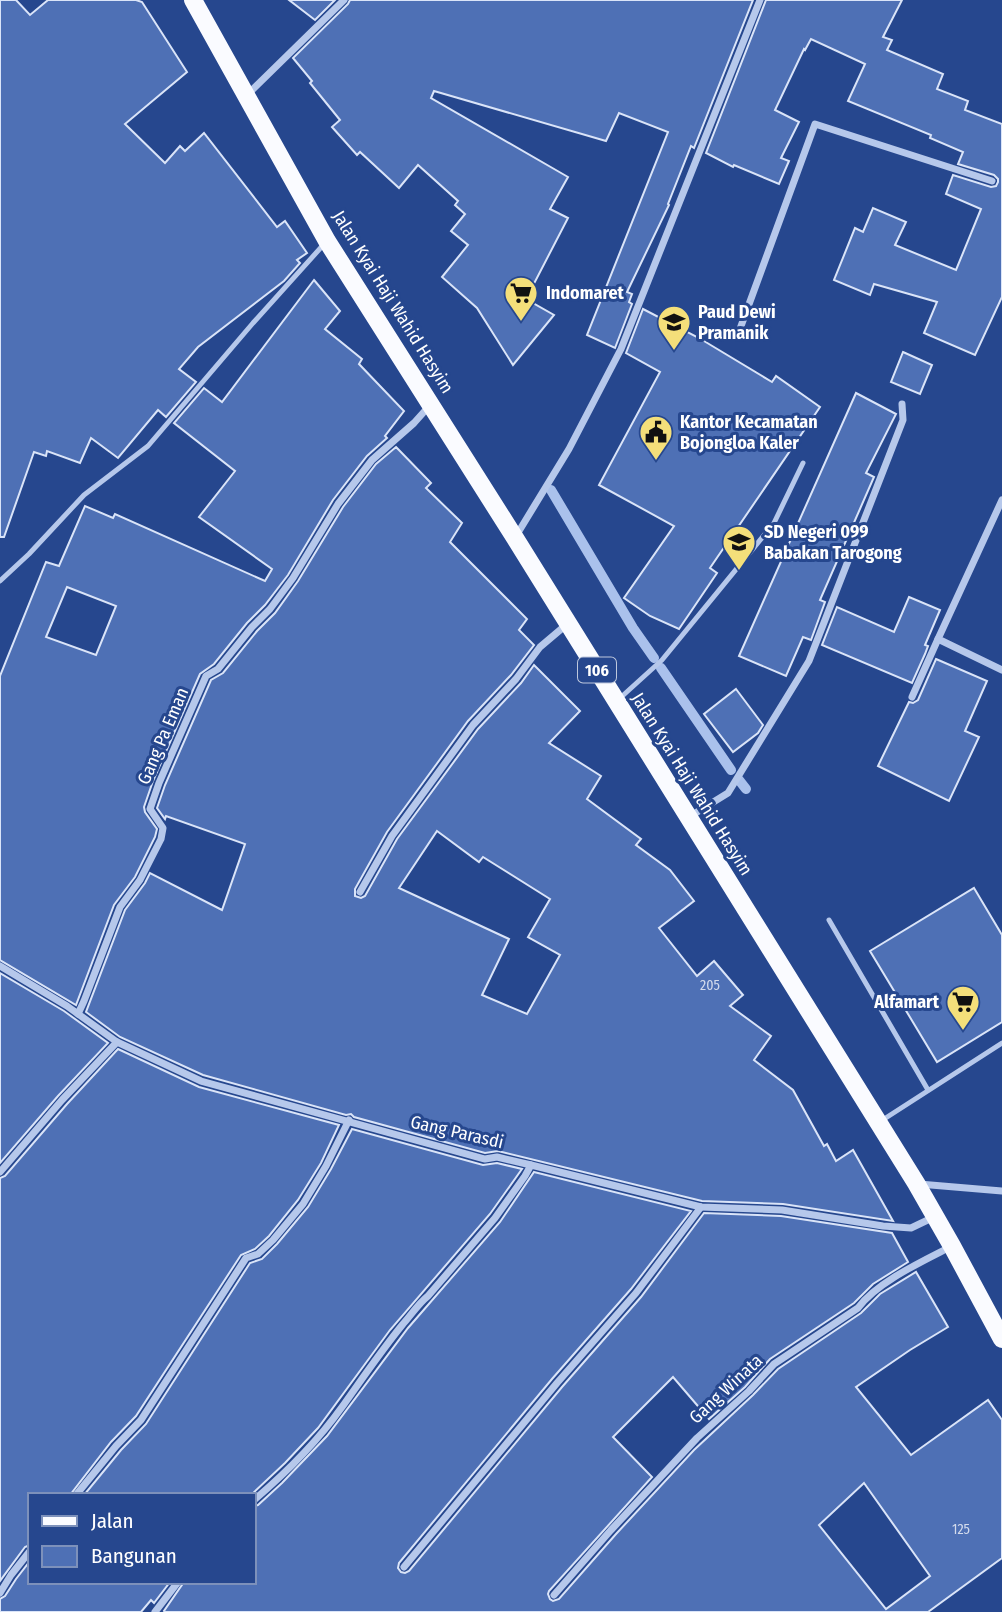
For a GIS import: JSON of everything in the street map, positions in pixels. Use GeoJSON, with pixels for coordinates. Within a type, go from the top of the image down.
{"type":"FeatureCollection","features":[{"type":"Feature","properties":{"kind":"main road","name":"Jalan Kyai Haji Wahid Hasyim"},"geometry":{"type":"LineString","coordinates":[[193,0],[327,241],[432,404],[915,1183],[1002,1339]]}},
{"type":"Feature","properties":{"kind":"street"},"geometry":{"type":"LineString","coordinates":[[246,96],[344,0]]}},
{"type":"Feature","properties":{"kind":"street"},"geometry":{"type":"LineString","coordinates":[[515,538],[569,449],[621,349],[761,0]]}},
{"type":"Feature","properties":{"kind":"street"},"geometry":{"type":"LineString","coordinates":[[737,337],[815,124],[992,181]]}},
{"type":"Feature","properties":{"kind":"street","name":"Gang Pa Eman"},"geometry":{"type":"LineString","coordinates":[[78,1014],[120,907],[140,880],[162,839],[163,828],[150,809],[206,676],[218,668],[270,609],[293,578],[338,504],[372,460],[432,404]]}},
{"type":"Feature","properties":{"kind":"street"},"geometry":{"type":"LineString","coordinates":[[687,818],[728,793],[809,661],[903,420],[902,404]]}},
{"type":"Feature","properties":{"kind":"street"},"geometry":{"type":"LineString","coordinates":[[912,697],[1002,500]]}},
{"type":"Feature","properties":{"kind":"street"},"geometry":{"type":"LineString","coordinates":[[360,892],[392,836],[473,725],[516,679],[540,647],[568,623]]}},
{"type":"Feature","properties":{"kind":"street"},"geometry":{"type":"LineString","coordinates":[[938,639],[1002,670]]}},
{"type":"Feature","properties":{"kind":"street","name":"Gang Parasdi"},"geometry":{"type":"LineString","coordinates":[[0,966],[67,1006],[117,1042],[201,1081],[485,1158],[497,1157],[701,1208],[782,1210],[911,1228],[935,1216]]}},
{"type":"Feature","properties":{"kind":"street"},"geometry":{"type":"LineString","coordinates":[[0,1172],[117,1042]]}},
{"type":"Feature","properties":{"kind":"street"},"geometry":{"type":"LineString","coordinates":[[78,1493],[141,1420],[246,1258],[258,1254],[303,1204],[349,1120]]}},
{"type":"Feature","properties":{"kind":"street"},"geometry":{"type":"LineString","coordinates":[[256,1498],[284,1475],[313,1443],[417,1305],[428,1296],[495,1218],[531,1165]]}},
{"type":"Feature","properties":{"kind":"street"},"geometry":{"type":"LineString","coordinates":[[915,1183],[1002,1191]]}},
{"type":"Feature","properties":{"kind":"street"},"geometry":{"type":"LineString","coordinates":[[404,1567],[557,1383],[636,1293],[701,1208]]}},
{"type":"Feature","properties":{"kind":"street","name":"Gang Winata"},"geometry":{"type":"LineString","coordinates":[[554,1595],[697,1438],[749,1391],[774,1364],[858,1308],[865,1298],[913,1265],[952,1246]]}},
{"type":"Feature","properties":{"kind":"street"},"geometry":{"type":"LineString","coordinates":[[0,1593],[28,1554]]}},
{"type":"Feature","properties":{"kind":"street"},"geometry":{"type":"LineString","coordinates":[[155,1612],[176,1584]]}},
{"type":"Feature","properties":{"kind":"lane"},"geometry":{"type":"LineString","coordinates":[[0,581],[84,495],[148,446],[327,241]]}},
{"type":"Feature","properties":{"kind":"lane"},"geometry":{"type":"LineString","coordinates":[[617,702],[662,660],[774,523],[803,463]]}},
{"type":"Feature","properties":{"kind":"lane"},"geometry":{"type":"LineString","coordinates":[[830,920],[928,1090]]}},
{"type":"Feature","properties":{"kind":"lane"},"geometry":{"type":"LineString","coordinates":[[878,1123],[1002,1043]]}},
{"type":"Feature","properties":{"kind":"building"},"geometry":{"type":"Polygon","coordinates":[[[0,0],[16,0],[30,15],[48,0],[142,2],[187,72],[125,124],[165,163],[180,146],[185,151],[204,133],[277,227],[285,221],[307,253],[297,260],[300,263],[284,281],[198,347],[179,369],[196,382],[166,417],[158,410],[118,458],[91,438],[80,463],[47,451],[46,456],[34,452],[4,537],[0,537],[0,0]]]}},
{"type":"Feature","properties":{"kind":"building"},"geometry":{"type":"Polygon","coordinates":[[[289,0],[335,0],[315,20],[289,0]]]}},
{"type":"Feature","properties":{"kind":"building"},"geometry":{"type":"Polygon","coordinates":[[[350,0],[753,0],[694,148],[691,146],[669,205],[627,292],[632,294],[629,302],[632,304],[615,348],[587,335],[668,132],[619,113],[606,141],[434,91],[431,98],[568,177],[550,209],[568,218],[526,299],[554,315],[513,365],[477,308],[442,277],[468,245],[451,231],[465,214],[455,205],[458,201],[418,165],[399,188],[360,152],[357,155],[332,127],[340,120],[293,58],[350,0]]]}},
{"type":"Feature","properties":{"kind":"building"},"geometry":{"type":"Polygon","coordinates":[[[766,0],[902,0],[883,37],[892,40],[887,50],[943,74],[937,89],[968,101],[965,110],[1002,124],[1002,297],[975,355],[924,333],[937,302],[874,284],[870,295],[834,280],[855,228],[863,232],[873,208],[906,222],[895,245],[956,270],[981,209],[946,194],[953,175],[991,187],[998,182],[994,175],[958,164],[963,152],[930,138],[931,135],[848,101],[865,64],[811,39],[775,110],[799,122],[781,158],[789,161],[779,184],[734,165],[733,167],[706,153],[766,0]]]}},
{"type":"Feature","properties":{"kind":"building"},"geometry":{"type":"Polygon","coordinates":[[[314,280],[340,311],[325,329],[362,359],[359,364],[404,411],[385,436],[387,438],[367,456],[333,500],[288,575],[265,605],[214,664],[200,674],[144,807],[157,829],[155,837],[135,877],[114,905],[76,1005],[0,960],[0,676],[46,562],[59,566],[85,506],[113,518],[115,514],[265,581],[272,569],[199,517],[235,471],[174,423],[204,388],[222,402],[314,280]],[[67,587],[46,637],[96,655],[116,606],[67,587]]]}},
{"type":"Feature","properties":{"kind":"building"},"geometry":{"type":"Polygon","coordinates":[[[643,309],[699,338],[772,382],[776,376],[820,407],[710,568],[717,573],[679,629],[650,616],[624,598],[674,526],[599,485],[660,372],[626,353],[643,309]]]}},
{"type":"Feature","properties":{"kind":"building"},"geometry":{"type":"Polygon","coordinates":[[[903,352],[932,365],[920,394],[891,382],[903,352]]]}},
{"type":"Feature","properties":{"kind":"building"},"geometry":{"type":"Polygon","coordinates":[[[856,393],[896,414],[866,473],[874,477],[820,600],[825,602],[811,640],[803,637],[786,676],[739,656],[856,393]]]}},
{"type":"Feature","properties":{"kind":"building"},"geometry":{"type":"Polygon","coordinates":[[[396,447],[431,483],[426,488],[462,523],[450,542],[527,619],[519,630],[534,645],[511,675],[468,721],[387,832],[355,889],[355,896],[365,896],[397,839],[478,729],[534,665],[580,711],[549,743],[601,776],[587,799],[641,839],[636,845],[670,870],[694,901],[659,928],[697,976],[714,961],[743,995],[730,1006],[771,1036],[754,1060],[793,1090],[824,1146],[827,1144],[836,1161],[853,1150],[893,1221],[783,1204],[702,1201],[498,1151],[485,1153],[203,1075],[120,1037],[86,1012],[125,910],[150,873],[222,910],[245,844],[166,816],[165,819],[157,808],[211,680],[223,673],[275,613],[343,507],[376,464],[396,447]],[[437,831],[399,888],[509,939],[482,995],[527,1014],[560,955],[528,937],[550,899],[483,857],[479,862],[437,831]]]}},
{"type":"Feature","properties":{"kind":"building"},"geometry":{"type":"Polygon","coordinates":[[[909,597],[940,610],[912,683],[822,645],[837,607],[894,632],[909,597]]]}},
{"type":"Feature","properties":{"kind":"building"},"geometry":{"type":"Polygon","coordinates":[[[936,659],[987,681],[965,731],[979,737],[949,801],[878,766],[909,702],[918,700],[936,659]]]}},
{"type":"Feature","properties":{"kind":"building"},"geometry":{"type":"Polygon","coordinates":[[[736,689],[763,725],[758,733],[733,752],[704,714],[736,689]]]}},
{"type":"Feature","properties":{"kind":"building"},"geometry":{"type":"Polygon","coordinates":[[[974,888],[1002,935],[1002,1022],[937,1062],[870,951],[974,888]]]}},
{"type":"Feature","properties":{"kind":"building"},"geometry":{"type":"Polygon","coordinates":[[[0,973],[64,1011],[108,1043],[0,1163],[0,973]]]}},
{"type":"Feature","properties":{"kind":"building"},"geometry":{"type":"Polygon","coordinates":[[[118,1049],[199,1087],[339,1125],[321,1163],[298,1200],[269,1236],[255,1249],[241,1255],[136,1416],[111,1442],[72,1493],[28,1493],[28,1546],[0,1581],[0,1178],[5,1176],[118,1049]]]}},
{"type":"Feature","properties":{"kind":"building"},"geometry":{"type":"Polygon","coordinates":[[[352,1129],[483,1165],[497,1163],[522,1169],[490,1214],[390,1330],[318,1428],[253,1493],[86,1493],[146,1424],[250,1263],[262,1259],[277,1244],[308,1207],[352,1129]]]}},
{"type":"Feature","properties":{"kind":"building"},"geometry":{"type":"Polygon","coordinates":[[[534,1172],[691,1211],[631,1289],[552,1379],[399,1563],[398,1568],[405,1573],[641,1297],[704,1213],[781,1216],[892,1233],[908,1262],[873,1284],[854,1303],[770,1359],[745,1387],[709,1419],[673,1377],[613,1437],[652,1477],[548,1594],[553,1601],[559,1599],[694,1450],[778,1369],[861,1313],[880,1294],[916,1272],[948,1327],[856,1387],[911,1455],[988,1400],[1002,1420],[1002,1558],[928,1612],[165,1612],[183,1584],[256,1584],[256,1506],[282,1483],[327,1436],[408,1328],[500,1222],[534,1172]],[[864,1483],[819,1525],[886,1609],[930,1576],[864,1483]]]}},
{"type":"Feature","properties":{"kind":"building"},"geometry":{"type":"Polygon","coordinates":[[[28,1564],[28,1584],[168,1584],[154,1603],[151,1600],[141,1612],[0,1612],[0,1599],[28,1564]]]}},
{"type":"Feature","properties":{"kind":"waterway"},"geometry":{"type":"LineString","coordinates":[[551,490],[633,628],[654,658]]}},
{"type":"Feature","properties":{"kind":"waterway"},"geometry":{"type":"LineString","coordinates":[[661,668],[731,770]]}},
{"type":"Feature","properties":{"kind":"waterway"},"geometry":{"type":"LineString","coordinates":[[739,780],[746,789]]}},
{"type":"Feature","properties":{"kind":"place","name":"Indomaret"},"geometry":{"type":"Point","coordinates":[521,323]}},
{"type":"Feature","properties":{"kind":"place","name":"Paud Dewi Pramanik"},"geometry":{"type":"Point","coordinates":[674,352]}},
{"type":"Feature","properties":{"kind":"place","name":"Kantor Kecamatan Bojongloa Kaler"},"geometry":{"type":"Point","coordinates":[656,462]}},
{"type":"Feature","properties":{"kind":"place","name":"SD Negeri 099 Babakan Tarogong"},"geometry":{"type":"Point","coordinates":[739,572]}},
{"type":"Feature","properties":{"kind":"place","name":"Alfamart"},"geometry":{"type":"Point","coordinates":[963,1032]}}]}
